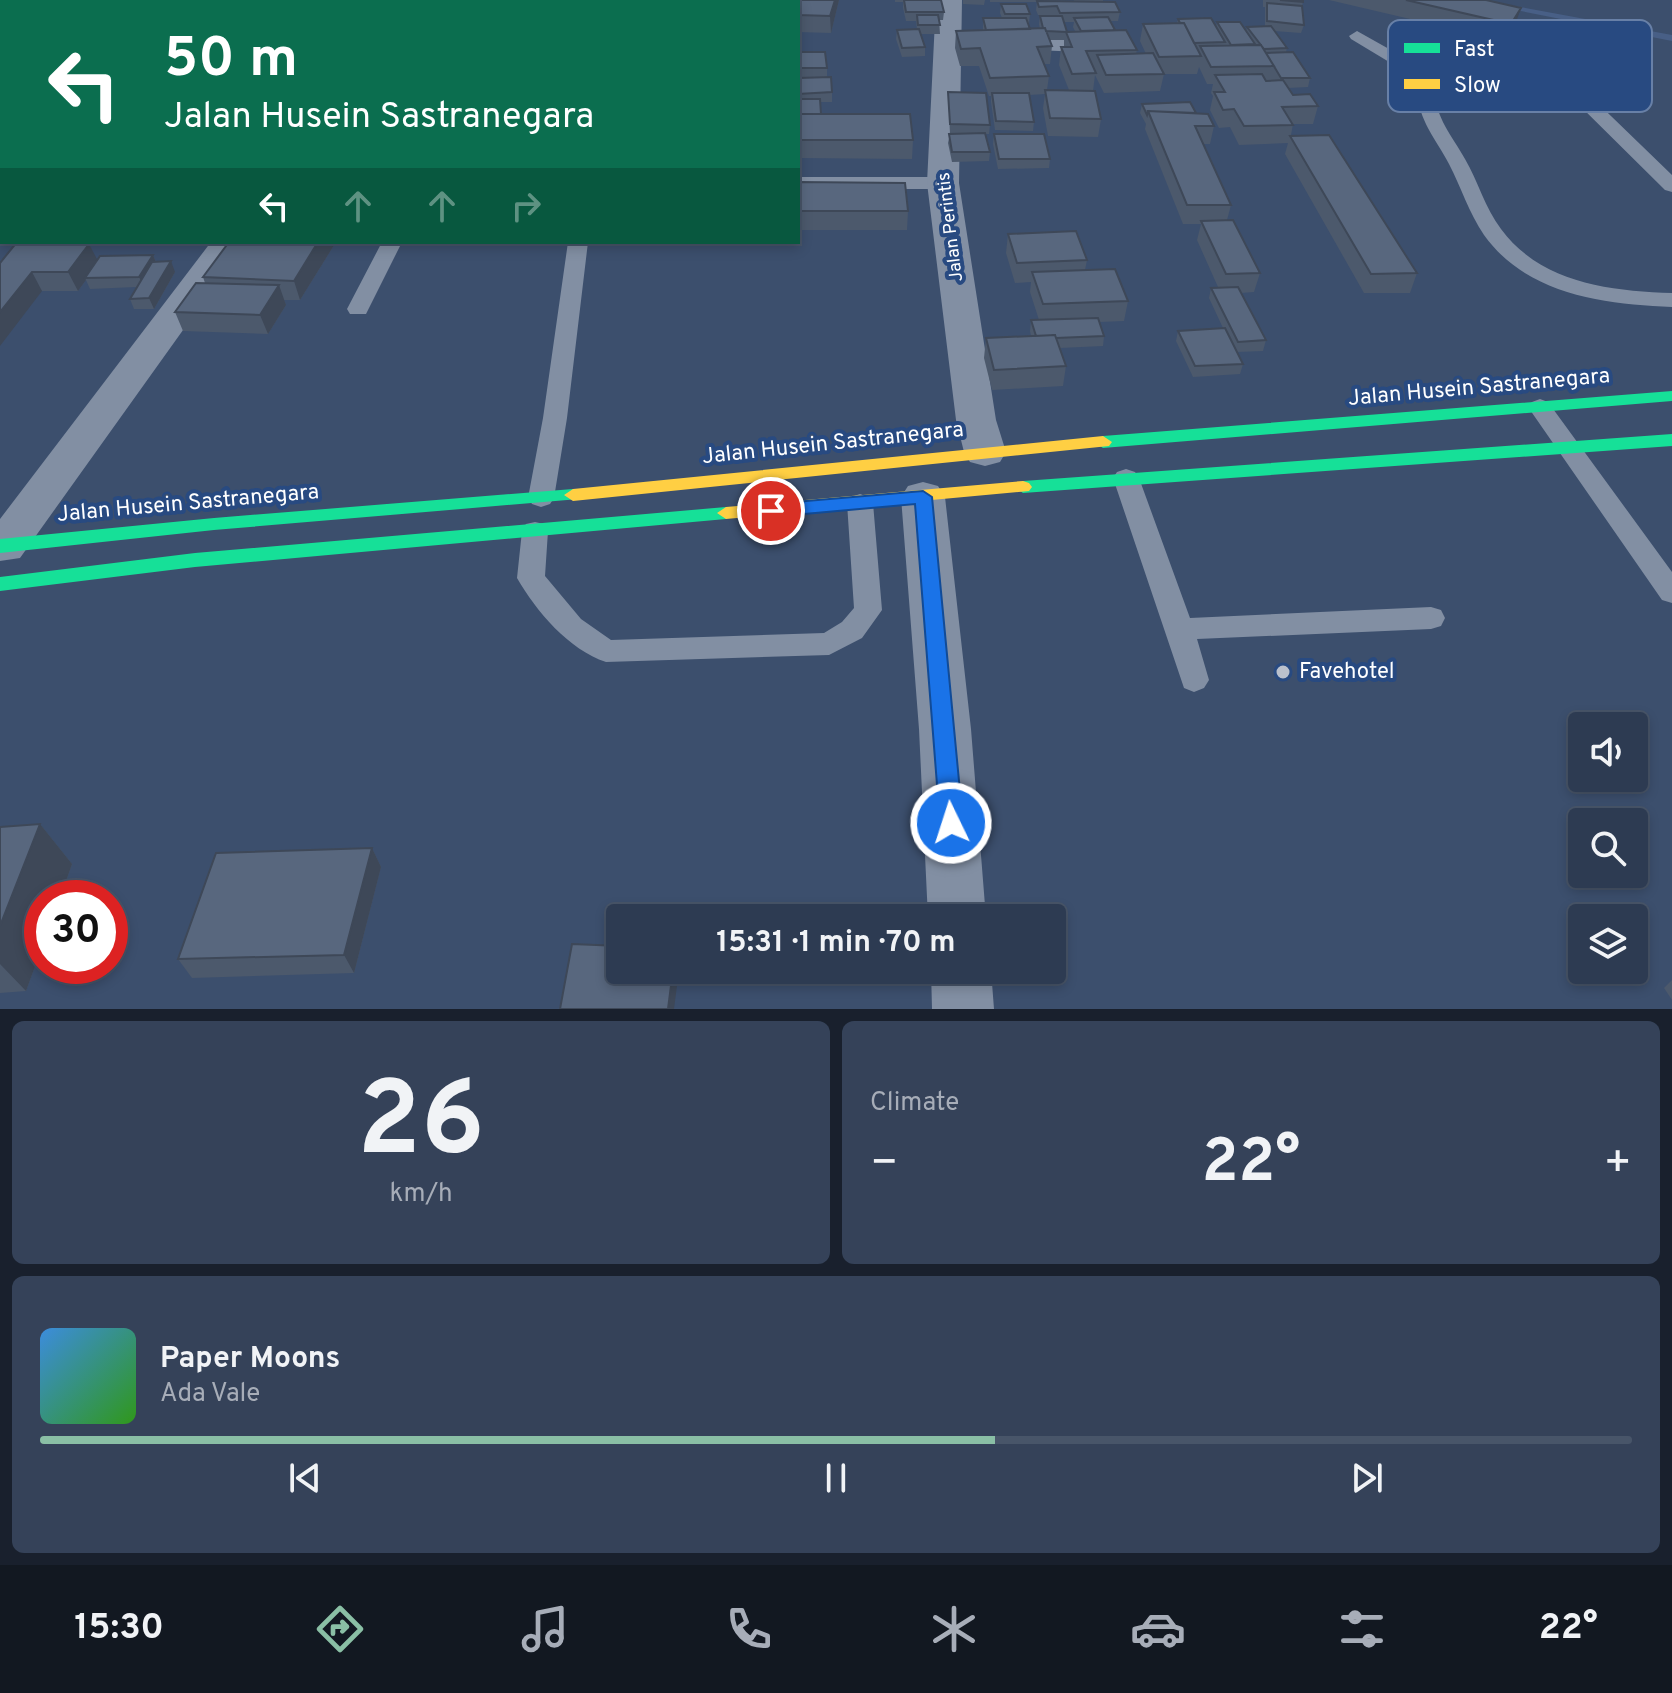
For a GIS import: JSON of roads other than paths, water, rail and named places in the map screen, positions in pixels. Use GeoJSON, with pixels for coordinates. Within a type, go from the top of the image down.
{"type":"FeatureCollection","features":[{"type":"Feature","properties":{"kind":"main road","name":"Jalan Husein Sastranegara"},"geometry":{"type":"LineString","coordinates":[[1,559],[214,524],[541,498],[985,452],[1672,396]]}},
{"type":"Feature","properties":{"kind":"main road"},"geometry":{"type":"LineString","coordinates":[[1,559],[195,560],[1126,478],[1672,440]]}},
{"type":"Feature","properties":{"kind":"street","name":"Jalan Perintis"},"geometry":{"type":"LineString","coordinates":[[949,0],[943,183],[976,420],[985,452]]}},
{"type":"Feature","properties":{"kind":"street"},"geometry":{"type":"LineString","coordinates":[[947,41],[1107,45]]}},
{"type":"Feature","properties":{"kind":"street"},"geometry":{"type":"LineString","coordinates":[[1,559],[228,244]]}},
{"type":"Feature","properties":{"kind":"street"},"geometry":{"type":"LineString","coordinates":[[923,497],[945,729],[956,904]]}},
{"type":"Feature","properties":{"kind":"street"},"geometry":{"type":"LineString","coordinates":[[962,984],[963,1009]]}},
{"type":"Feature","properties":{"kind":"lane"},"geometry":{"type":"LineString","coordinates":[[1357,36],[1388,54]]}},
{"type":"Feature","properties":{"kind":"lane"},"geometry":{"type":"LineString","coordinates":[[1428,112],[1494,234],[1528,267],[1577,289],[1634,300],[1672,300]]}},
{"type":"Feature","properties":{"kind":"lane"},"geometry":{"type":"LineString","coordinates":[[1596,112],[1672,186]]}},
{"type":"Feature","properties":{"kind":"lane"},"geometry":{"type":"LineString","coordinates":[[800,183],[943,183]]}},
{"type":"Feature","properties":{"kind":"lane"},"geometry":{"type":"LineString","coordinates":[[358,309],[391,244]]}},
{"type":"Feature","properties":{"kind":"lane"},"geometry":{"type":"LineString","coordinates":[[541,498],[555,418],[578,244]]}},
{"type":"Feature","properties":{"kind":"lane"},"geometry":{"type":"LineString","coordinates":[[1540,407],[1672,593]]}},
{"type":"Feature","properties":{"kind":"lane"},"geometry":{"type":"LineString","coordinates":[[1126,478],[1180,629],[1194,680]]}},
{"type":"Feature","properties":{"kind":"lane"},"geometry":{"type":"LineString","coordinates":[[535,531],[531,578],[571,627],[606,651],[829,644],[852,630],[868,610],[860,503]]}},
{"type":"Feature","properties":{"kind":"lane"},"geometry":{"type":"LineString","coordinates":[[1180,629],[1431,618]]}},
{"type":"Feature","properties":{"kind":"waterway"},"geometry":{"type":"LineString","coordinates":[[1469,0],[1576,20]]}},
{"type":"Feature","properties":{"kind":"waterway"},"geometry":{"type":"LineString","coordinates":[[1652,34],[1672,38]]}},
{"type":"Feature","properties":{"kind":"place","name":"Favehotel"},"geometry":{"type":"Point","coordinates":[1283,672]}}]}
